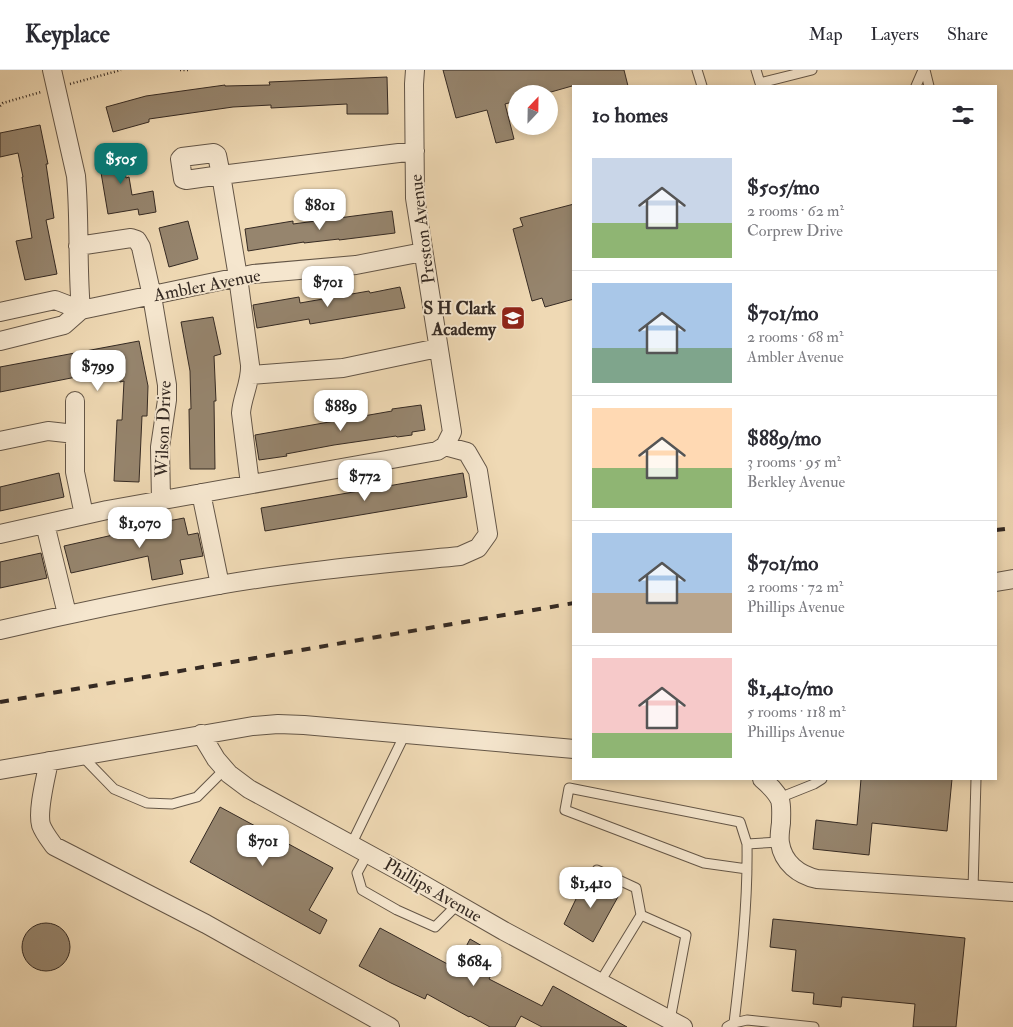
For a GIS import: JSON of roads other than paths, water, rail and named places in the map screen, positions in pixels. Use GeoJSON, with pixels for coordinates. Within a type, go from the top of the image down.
{"type":"FeatureCollection","features":[{"type":"Feature","properties":{"kind":"street"},"geometry":{"type":"LineString","coordinates":[[0,312],[55,300],[81,310],[76,176],[52,70]]}},
{"type":"Feature","properties":{"kind":"street","name":"Preston Avenue"},"geometry":{"type":"LineString","coordinates":[[415,70],[415,198],[452,432],[445,446]]}},
{"type":"Feature","properties":{"kind":"street"},"geometry":{"type":"LineString","coordinates":[[250,484],[241,413],[242,403],[251,375],[238,277],[221,175],[414,151]]}},
{"type":"Feature","properties":{"kind":"street","name":"Wilson Drive"},"geometry":{"type":"LineString","coordinates":[[78,246],[131,238],[137,240],[141,247],[168,385],[160,447],[161,500]]}},
{"type":"Feature","properties":{"kind":"street","name":"Ambler Avenue"},"geometry":{"type":"LineString","coordinates":[[0,341],[64,325],[81,310],[253,274],[356,265],[423,252]]}},
{"type":"Feature","properties":{"kind":"street"},"geometry":{"type":"LineString","coordinates":[[251,375],[343,368],[438,348]]}},
{"type":"Feature","properties":{"kind":"street"},"geometry":{"type":"LineString","coordinates":[[75,400],[75,472],[84,515]]}},
{"type":"Feature","properties":{"kind":"street"},"geometry":{"type":"LineString","coordinates":[[0,441],[48,431],[75,434]]}},
{"type":"Feature","properties":{"kind":"street"},"geometry":{"type":"LineString","coordinates":[[0,534],[161,500],[437,452],[445,446],[467,452],[478,471],[488,534],[478,548],[460,556],[315,571],[220,585],[67,614],[0,630]]}},
{"type":"Feature","properties":{"kind":"street"},"geometry":{"type":"LineString","coordinates":[[201,493],[220,585]]}},
{"type":"Feature","properties":{"kind":"street"},"geometry":{"type":"LineString","coordinates":[[45,524],[67,614]]}},
{"type":"Feature","properties":{"kind":"street"},"geometry":{"type":"LineString","coordinates":[[997,582],[1013,579]]}},
{"type":"Feature","properties":{"kind":"street"},"geometry":{"type":"LineString","coordinates":[[0,770],[201,734],[278,724],[572,749]]}},
{"type":"Feature","properties":{"kind":"street","name":"Phillips Avenue"},"geometry":{"type":"LineString","coordinates":[[201,734],[216,759],[229,774],[249,789],[368,853],[504,931],[600,982],[673,1025]]}},
{"type":"Feature","properties":{"kind":"street"},"geometry":{"type":"LineString","coordinates":[[49,761],[40,813],[41,826],[54,846],[206,924],[390,1027]]}},
{"type":"Feature","properties":{"kind":"street"},"geometry":{"type":"LineString","coordinates":[[763,780],[772,787],[779,798],[781,806],[780,842],[782,852],[788,863],[808,877],[1013,892]]}},
{"type":"Feature","properties":{"kind":"lane"},"geometry":{"type":"LineString","coordinates":[[697,70],[702,85]]}},
{"type":"Feature","properties":{"kind":"lane"},"geometry":{"type":"LineString","coordinates":[[756,70],[760,83],[812,70]]}},
{"type":"Feature","properties":{"kind":"lane"},"geometry":{"type":"LineString","coordinates":[[916,85],[924,70]]}},
{"type":"Feature","properties":{"kind":"lane"},"geometry":{"type":"LineString","coordinates":[[924,70],[929,85]]}},
{"type":"Feature","properties":{"kind":"lane"},"geometry":{"type":"LineString","coordinates":[[351,844],[405,734]]}},
{"type":"Feature","properties":{"kind":"lane"},"geometry":{"type":"LineString","coordinates":[[81,755],[114,789],[147,803],[172,804],[197,797],[225,769]]}},
{"type":"Feature","properties":{"kind":"lane"},"geometry":{"type":"LineString","coordinates":[[779,798],[820,780]]}},
{"type":"Feature","properties":{"kind":"lane"},"geometry":{"type":"LineString","coordinates":[[973,890],[976,780]]}},
{"type":"Feature","properties":{"kind":"lane"},"geometry":{"type":"LineString","coordinates":[[747,870],[704,864],[565,810],[569,788],[740,822],[747,844],[747,870],[741,962],[731,1025],[747,1020],[814,1027]]}},
{"type":"Feature","properties":{"kind":"lane"},"geometry":{"type":"LineString","coordinates":[[747,844],[780,842]]}},
{"type":"Feature","properties":{"kind":"lane"},"geometry":{"type":"LineString","coordinates":[[368,853],[357,873],[362,890],[397,910],[435,927],[458,904]]}},
{"type":"Feature","properties":{"kind":"lane"},"geometry":{"type":"LineString","coordinates":[[598,870],[636,888],[641,915],[600,982]]}},
{"type":"Feature","properties":{"kind":"lane"},"geometry":{"type":"LineString","coordinates":[[641,915],[686,935],[673,1025]]}},
{"type":"Feature","properties":{"kind":"railway"},"geometry":{"type":"LineString","coordinates":[[997,530],[1013,528]]}},
{"type":"Feature","properties":{"kind":"railway"},"geometry":{"type":"LineString","coordinates":[[0,702],[572,603]]}},
{"type":"Feature","properties":{"kind":"place","name":"S H Clark Academy"},"geometry":{"type":"Point","coordinates":[513,318]}}]}
